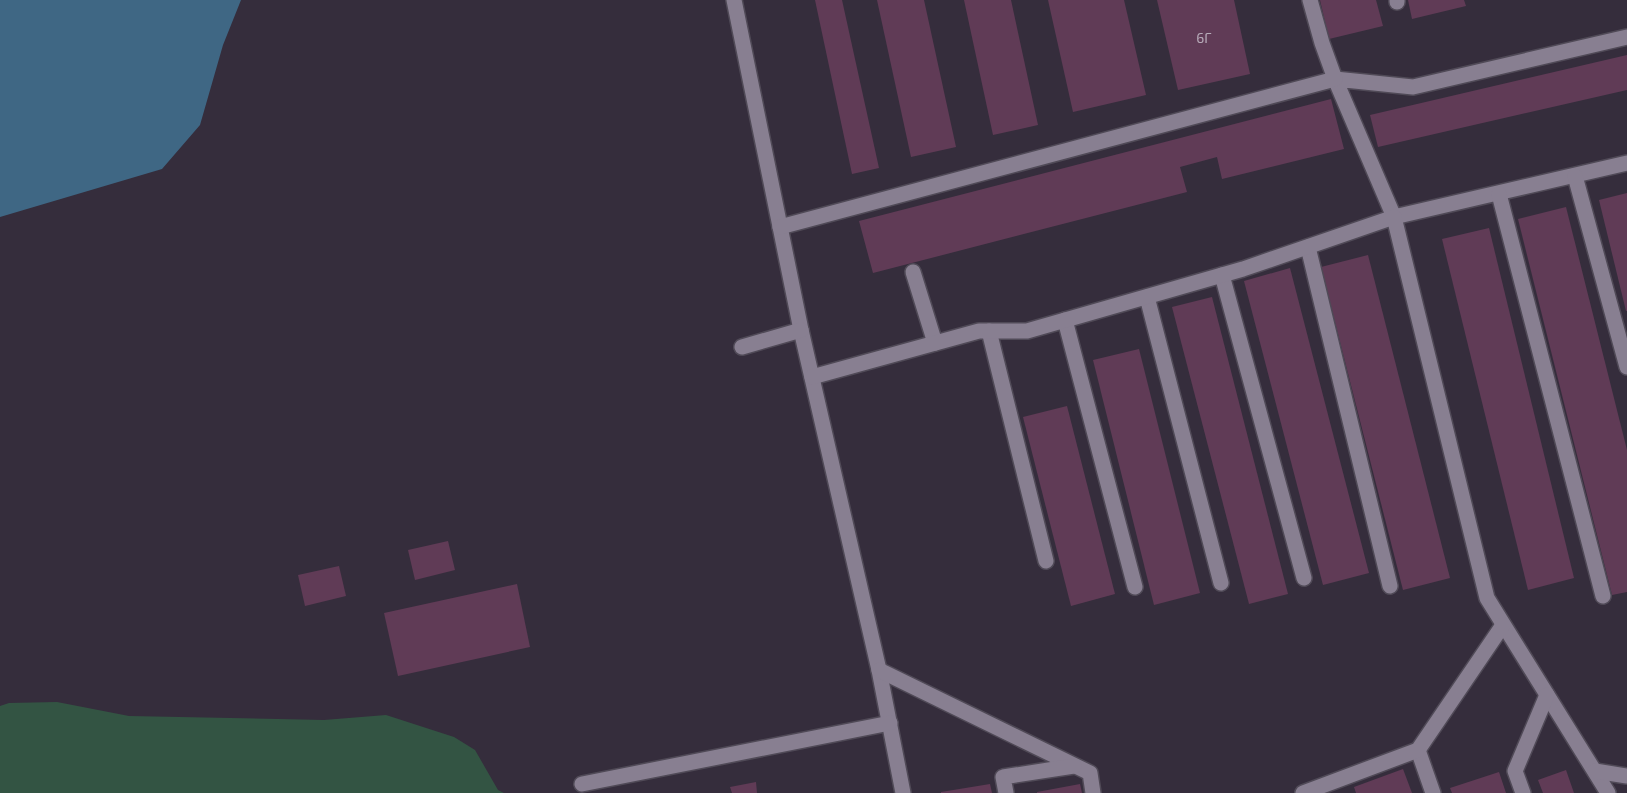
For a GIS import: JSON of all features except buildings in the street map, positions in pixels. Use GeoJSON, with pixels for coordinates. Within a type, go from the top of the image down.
{"type":"FeatureCollection","features":[{"type":"Feature","properties":{"kind":"street"},"geometry":{"type":"LineString","coordinates":[[734,0],[801,330],[879,670],[903,793]]}},
{"type":"Feature","properties":{"kind":"street"},"geometry":{"type":"LineString","coordinates":[[1310,0],[1335,79],[1394,217],[1487,598],[1608,793]]}},
{"type":"Feature","properties":{"kind":"street"},"geometry":{"type":"LineString","coordinates":[[780,227],[1335,79],[1413,87],[1627,37]]}},
{"type":"Feature","properties":{"kind":"street"},"geometry":{"type":"LineString","coordinates":[[812,377],[979,331],[1027,331],[1222,275],[1394,217],[1627,163]]}},
{"type":"Feature","properties":{"kind":"street"},"geometry":{"type":"LineString","coordinates":[[1575,176],[1627,367]]}},
{"type":"Feature","properties":{"kind":"street"},"geometry":{"type":"LineString","coordinates":[[1499,194],[1603,596]]}},
{"type":"Feature","properties":{"kind":"street"},"geometry":{"type":"LineString","coordinates":[[1308,247],[1390,586]]}},
{"type":"Feature","properties":{"kind":"street"},"geometry":{"type":"LineString","coordinates":[[913,272],[935,343]]}},
{"type":"Feature","properties":{"kind":"street"},"geometry":{"type":"LineString","coordinates":[[1222,275],[1304,578]]}},
{"type":"Feature","properties":{"kind":"street"},"geometry":{"type":"LineString","coordinates":[[1147,297],[1221,583]]}},
{"type":"Feature","properties":{"kind":"street"},"geometry":{"type":"LineString","coordinates":[[1065,320],[1135,587]]}},
{"type":"Feature","properties":{"kind":"street"},"geometry":{"type":"LineString","coordinates":[[742,347],[801,330]]}},
{"type":"Feature","properties":{"kind":"street"},"geometry":{"type":"LineString","coordinates":[[989,331],[1046,561]]}},
{"type":"Feature","properties":{"kind":"street"},"geometry":{"type":"LineString","coordinates":[[1303,793],[1336,787],[1418,750],[1503,625]]}},
{"type":"Feature","properties":{"kind":"street"},"geometry":{"type":"LineString","coordinates":[[879,670],[1090,773],[1093,793]]}},
{"type":"Feature","properties":{"kind":"street"},"geometry":{"type":"LineString","coordinates":[[1523,793],[1515,771],[1547,695]]}},
{"type":"Feature","properties":{"kind":"street"},"geometry":{"type":"LineString","coordinates":[[582,784],[890,723]]}},
{"type":"Feature","properties":{"kind":"street"},"geometry":{"type":"LineString","coordinates":[[1418,750],[1433,793]]}},
{"type":"Feature","properties":{"kind":"street"},"geometry":{"type":"LineString","coordinates":[[1006,793],[1003,777],[1074,766]]}},
{"type":"Feature","properties":{"kind":"street"},"geometry":{"type":"LineString","coordinates":[[1594,771],[1627,776]]}},
{"type":"Feature","properties":{"kind":"green space"},"geometry":{"type":"Polygon","coordinates":[[[57,702],[129,716],[324,720],[386,715],[454,737],[475,750],[498,790],[504,793],[0,793],[0,706],[9,703],[57,702]]]}},
{"type":"Feature","properties":{"kind":"water"},"geometry":{"type":"Polygon","coordinates":[[[0,0],[241,0],[223,45],[200,125],[162,169],[0,217],[0,0]]]}}]}
